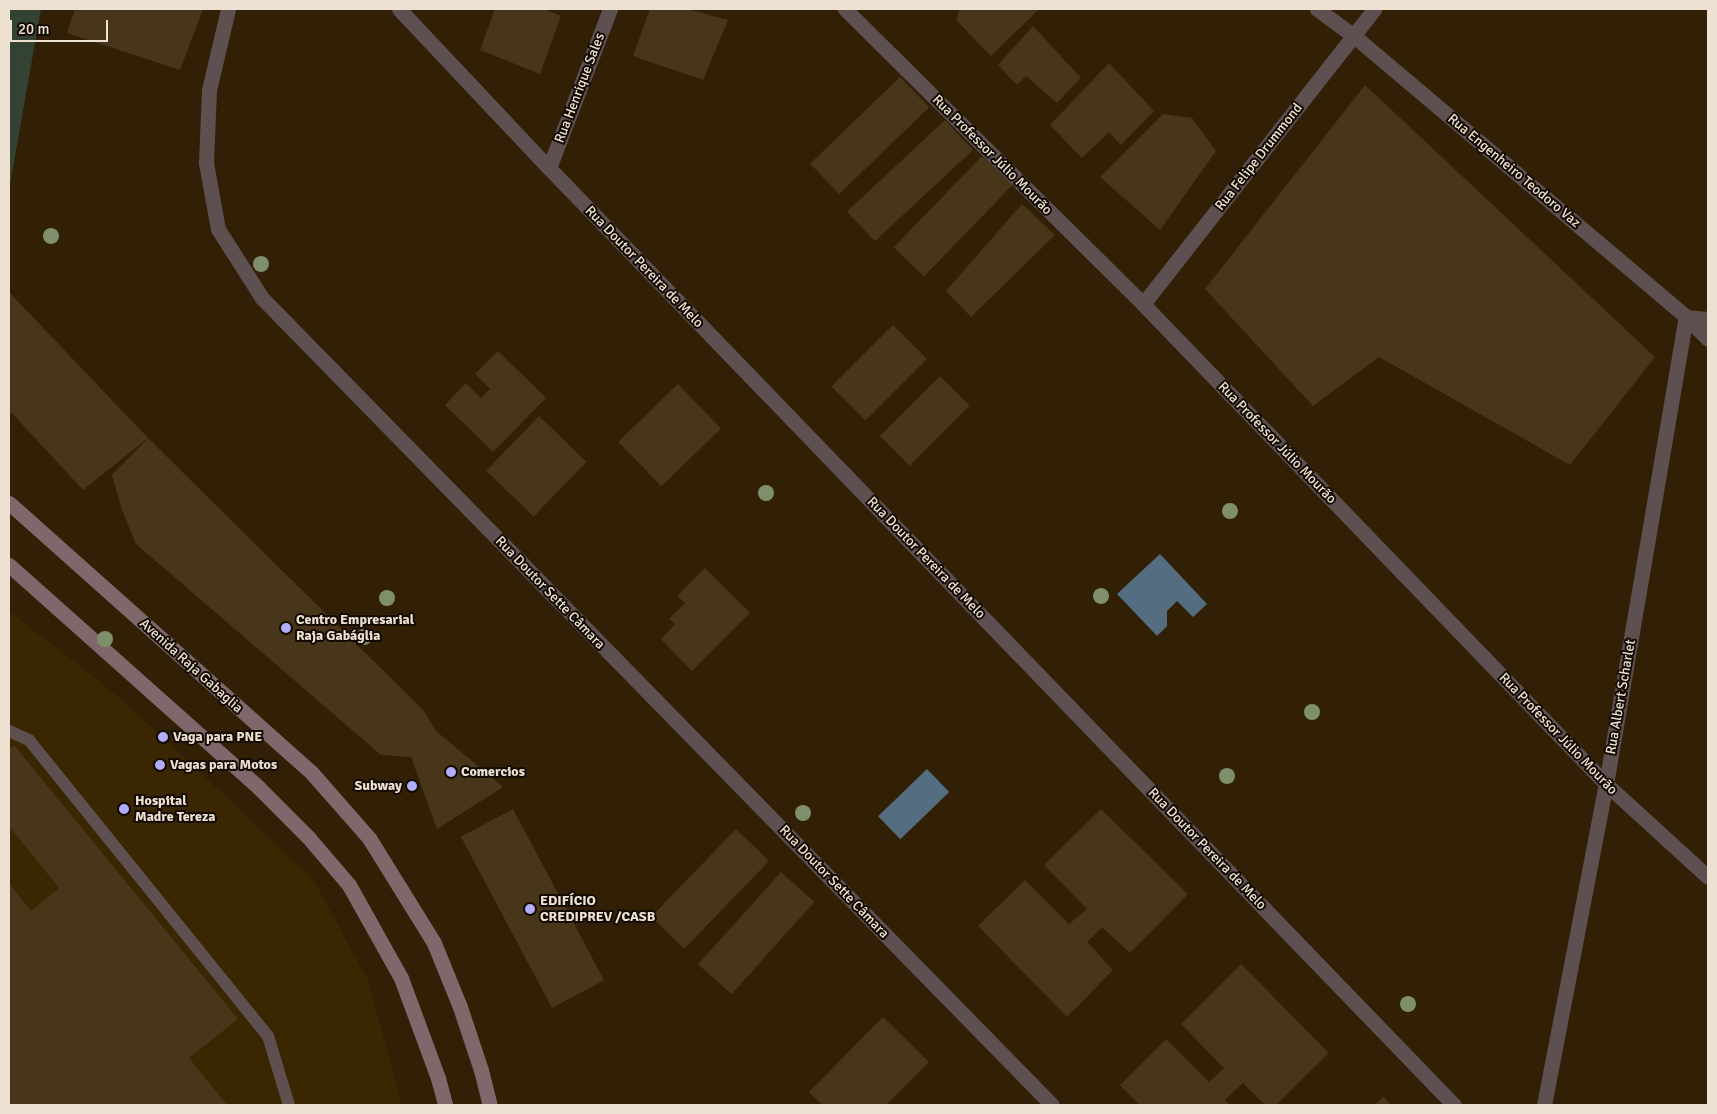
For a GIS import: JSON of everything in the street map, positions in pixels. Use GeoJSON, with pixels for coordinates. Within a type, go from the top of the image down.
{"type":"FeatureCollection","features":[{"type":"Feature","properties":{"kind":"main road","name":"Avenida Raja Gabaglia"},"geometry":{"type":"LineString","coordinates":[[9,503],[310,772],[369,838],[434,943],[460,1006],[481,1070],[490,1105]]}},
{"type":"Feature","properties":{"kind":"main road"},"geometry":{"type":"LineString","coordinates":[[9,565],[258,787],[308,837],[349,885],[401,978],[438,1078],[445,1105]]}},
{"type":"Feature","properties":{"kind":"street","name":"Rua Doutor Sette Câmara"},"geometry":{"type":"LineString","coordinates":[[228,9],[209,90],[206,163],[218,229],[262,298],[1052,1105]]}},
{"type":"Feature","properties":{"kind":"street","name":"Rua Doutor Pereira de Melo"},"geometry":{"type":"LineString","coordinates":[[399,9],[549,168],[1454,1105]]}},
{"type":"Feature","properties":{"kind":"street","name":"Rua Henrique Sales"},"geometry":{"type":"LineString","coordinates":[[549,168],[610,9]]}},
{"type":"Feature","properties":{"kind":"street","name":"Rua Professor Júlio Mourão"},"geometry":{"type":"LineString","coordinates":[[845,9],[1143,304],[1606,784],[1708,877]]}},
{"type":"Feature","properties":{"kind":"street","name":"Rua Engenheiro Teodoro Vaz"},"geometry":{"type":"LineString","coordinates":[[1317,9],[1354,36],[1686,317],[1708,339]]}},
{"type":"Feature","properties":{"kind":"street","name":"Rua Felipe Drummond"},"geometry":{"type":"LineString","coordinates":[[1143,304],[1374,9]]}},
{"type":"Feature","properties":{"kind":"street"},"geometry":{"type":"LineString","coordinates":[[1686,317],[1708,319]]}},
{"type":"Feature","properties":{"kind":"street","name":"Rua Albert Scharlet"},"geometry":{"type":"LineString","coordinates":[[1544,1105],[1606,784],[1686,317]]}},
{"type":"Feature","properties":{"kind":"lane"},"geometry":{"type":"LineString","coordinates":[[9,731],[29,740],[268,1036],[289,1105]]}},
{"type":"Feature","properties":{"kind":"shaded area","name":"Hospital Madre Tereza"},"geometry":{"type":"Polygon","coordinates":[[[9,611],[103,684],[163,737],[314,881],[368,980],[402,1105],[9,1105],[9,611]]]}},
{"type":"Feature","properties":{"kind":"green space"},"geometry":{"type":"Polygon","coordinates":[[[9,9],[41,9],[9,190],[9,9]]]}},
{"type":"Feature","properties":{"kind":"water"},"geometry":{"type":"Polygon","coordinates":[[[1160,554],[1207,604],[1193,617],[1177,601],[1167,611],[1167,626],[1157,636],[1117,594],[1160,554]]]}},
{"type":"Feature","properties":{"kind":"water"},"geometry":{"type":"Polygon","coordinates":[[[927,769],[949,792],[900,839],[878,816],[927,769]]]}},
{"type":"Feature","properties":{"kind":"building"},"geometry":{"type":"Polygon","coordinates":[[[75,9],[203,9],[180,70],[67,33],[75,9]]]}},
{"type":"Feature","properties":{"kind":"building"},"geometry":{"type":"Polygon","coordinates":[[[495,9],[543,9],[561,16],[540,74],[480,50],[495,9]]]}},
{"type":"Feature","properties":{"kind":"building"},"geometry":{"type":"Polygon","coordinates":[[[650,9],[687,9],[728,20],[703,80],[633,56],[650,9]]]}},
{"type":"Feature","properties":{"kind":"building"},"geometry":{"type":"Polygon","coordinates":[[[960,9],[1039,9],[991,56],[956,20],[960,9]]]}},
{"type":"Feature","properties":{"kind":"building"},"geometry":{"type":"Polygon","coordinates":[[[1033,26],[1081,78],[1057,103],[1026,76],[1017,85],[998,65],[1033,26]]]}},
{"type":"Feature","properties":{"kind":"building"},"geometry":{"type":"Polygon","coordinates":[[[1109,63],[1154,111],[1121,145],[1109,132],[1082,158],[1050,125],[1109,63]]]}},
{"type":"Feature","properties":{"kind":"building"},"geometry":{"type":"Polygon","coordinates":[[[900,77],[929,107],[839,194],[810,164],[900,77]]]}},
{"type":"Feature","properties":{"kind":"building"},"geometry":{"type":"Polygon","coordinates":[[[1365,85],[1655,357],[1570,465],[1379,357],[1313,406],[1205,289],[1365,85]]]}},
{"type":"Feature","properties":{"kind":"building"},"geometry":{"type":"Polygon","coordinates":[[[1163,114],[1192,118],[1216,151],[1160,230],[1100,177],[1163,114]]]}},
{"type":"Feature","properties":{"kind":"building"},"geometry":{"type":"Polygon","coordinates":[[[945,120],[973,150],[875,241],[847,211],[945,120]]]}},
{"type":"Feature","properties":{"kind":"building"},"geometry":{"type":"Polygon","coordinates":[[[982,156],[1012,185],[924,277],[894,247],[982,156]]]}},
{"type":"Feature","properties":{"kind":"building"},"geometry":{"type":"Polygon","coordinates":[[[1022,204],[1055,235],[971,317],[946,291],[1022,204]]]}},
{"type":"Feature","properties":{"kind":"building"},"geometry":{"type":"Polygon","coordinates":[[[9,292],[148,438],[83,490],[9,410],[9,292]]]}},
{"type":"Feature","properties":{"kind":"building"},"geometry":{"type":"Polygon","coordinates":[[[893,325],[927,359],[865,420],[831,387],[893,325]]]}},
{"type":"Feature","properties":{"kind":"building"},"geometry":{"type":"Polygon","coordinates":[[[498,351],[546,398],[493,452],[445,405],[466,383],[481,398],[490,389],[475,374],[498,351]]]}},
{"type":"Feature","properties":{"kind":"building"},"geometry":{"type":"Polygon","coordinates":[[[940,376],[970,406],[910,466],[880,436],[940,376]]]}},
{"type":"Feature","properties":{"kind":"building"},"geometry":{"type":"Polygon","coordinates":[[[678,384],[721,429],[661,486],[618,442],[678,384]]]}},
{"type":"Feature","properties":{"kind":"building"},"geometry":{"type":"Polygon","coordinates":[[[539,416],[586,462],[534,517],[486,471],[539,416]]]}},
{"type":"Feature","properties":{"kind":"building","name":"Centro Empresarial Raja Gabáglia"},"geometry":{"type":"Polygon","coordinates":[[[148,438],[424,711],[436,731],[503,787],[437,829],[411,757],[381,755],[136,544],[122,510],[112,475],[148,438]]]}},
{"type":"Feature","properties":{"kind":"building"},"geometry":{"type":"Polygon","coordinates":[[[705,568],[750,613],[692,671],[661,639],[675,624],[669,619],[685,603],[677,596],[705,568]]]}},
{"type":"Feature","properties":{"kind":"building"},"geometry":{"type":"Polygon","coordinates":[[[14,745],[238,1019],[189,1058],[227,1105],[9,1105],[9,883],[31,911],[59,888],[9,826],[9,749],[14,745]]]}},
{"type":"Feature","properties":{"kind":"building","name":"EDIFÍCIO CREDIPREV /CASB"},"geometry":{"type":"Polygon","coordinates":[[[513,809],[604,980],[552,1008],[461,837],[513,809]]]}},
{"type":"Feature","properties":{"kind":"building"},"geometry":{"type":"Polygon","coordinates":[[[1101,809],[1188,894],[1130,953],[1102,927],[1087,942],[1113,970],[1067,1017],[978,926],[1025,880],[1069,924],[1087,909],[1044,865],[1101,809]]]}},
{"type":"Feature","properties":{"kind":"building"},"geometry":{"type":"Polygon","coordinates":[[[736,829],[769,861],[684,949],[651,917],[736,829]]]}},
{"type":"Feature","properties":{"kind":"building"},"geometry":{"type":"Polygon","coordinates":[[[781,872],[814,902],[731,994],[698,964],[781,872]]]}},
{"type":"Feature","properties":{"kind":"building"},"geometry":{"type":"Polygon","coordinates":[[[1241,964],[1329,1053],[1276,1105],[1265,1105],[1243,1083],[1225,1100],[1230,1105],[1140,1105],[1120,1085],[1166,1039],[1209,1082],[1224,1068],[1181,1024],[1241,964]]]}},
{"type":"Feature","properties":{"kind":"building"},"geometry":{"type":"Polygon","coordinates":[[[883,1017],[929,1062],[886,1105],[822,1105],[809,1092],[883,1017]]]}},
{"type":"Feature","properties":{"kind":"building"},"geometry":{"type":"Polygon","coordinates":[[[1383,1097],[1391,1105],[1375,1105],[1383,1097]]]}},
{"type":"Feature","properties":{"kind":"place","name":"Centro Empresarial Raja Gabáglia"},"geometry":{"type":"Point","coordinates":[286,628]}},
{"type":"Feature","properties":{"kind":"place","name":"Vaga para PNE"},"geometry":{"type":"Point","coordinates":[163,737]}},
{"type":"Feature","properties":{"kind":"place","name":"Vagas para Motos"},"geometry":{"type":"Point","coordinates":[160,765]}},
{"type":"Feature","properties":{"kind":"place","name":"Comercios"},"geometry":{"type":"Point","coordinates":[451,772]}},
{"type":"Feature","properties":{"kind":"place","name":"Subway"},"geometry":{"type":"Point","coordinates":[412,786]}},
{"type":"Feature","properties":{"kind":"place","name":"Hospital Madre Tereza"},"geometry":{"type":"Point","coordinates":[124,809]}},
{"type":"Feature","properties":{"kind":"place","name":"EDIFÍCIO CREDIPREV /CASB"},"geometry":{"type":"Point","coordinates":[530,909]}}]}
